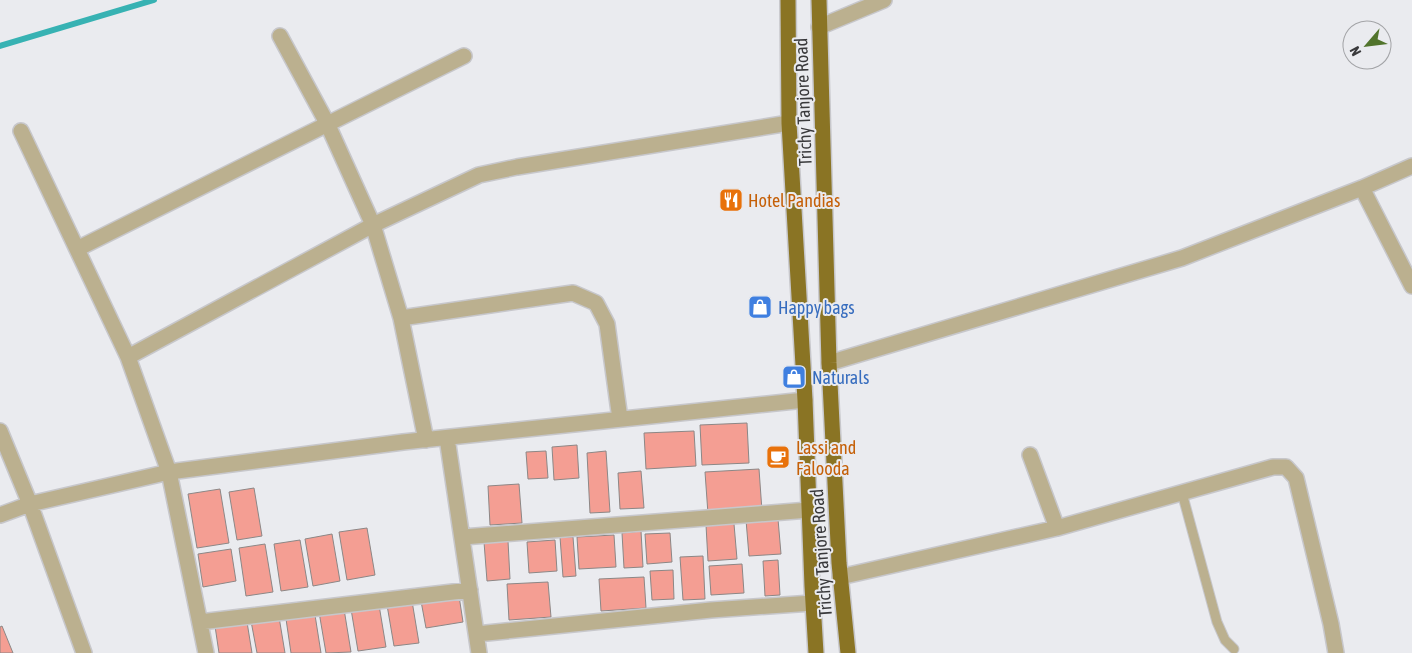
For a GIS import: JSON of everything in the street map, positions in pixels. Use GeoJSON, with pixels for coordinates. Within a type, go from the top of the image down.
{"type":"FeatureCollection","features":[{"type":"Feature","properties":{"kind":"highway","name":"Trichy Tanjore Road"},"geometry":{"type":"LineString","coordinates":[[788,0],[789,123],[805,400],[812,603],[816,653]]}},
{"type":"Feature","properties":{"kind":"highway","name":"Trichy Tanjore Road"},"geometry":{"type":"LineString","coordinates":[[818,0],[829,362],[840,577],[848,653]]}},
{"type":"Feature","properties":{"kind":"street"},"geometry":{"type":"LineString","coordinates":[[819,27],[884,0]]}},
{"type":"Feature","properties":{"kind":"street"},"geometry":{"type":"LineString","coordinates":[[280,36],[327,123],[373,225],[401,318],[426,440]]}},
{"type":"Feature","properties":{"kind":"street"},"geometry":{"type":"LineString","coordinates":[[77,249],[464,56]]}},
{"type":"Feature","properties":{"kind":"street"},"geometry":{"type":"LineString","coordinates":[[128,357],[373,225],[479,175],[527,165],[789,123]]}},
{"type":"Feature","properties":{"kind":"street"},"geometry":{"type":"LineString","coordinates":[[21,131],[128,357],[169,472],[206,653]]}},
{"type":"Feature","properties":{"kind":"street"},"geometry":{"type":"LineString","coordinates":[[829,362],[1182,258],[1362,188],[1412,166]]}},
{"type":"Feature","properties":{"kind":"street"},"geometry":{"type":"LineString","coordinates":[[1362,188],[1412,286]]}},
{"type":"Feature","properties":{"kind":"street"},"geometry":{"type":"LineString","coordinates":[[401,318],[573,293],[596,303],[607,324],[620,419]]}},
{"type":"Feature","properties":{"kind":"street"},"geometry":{"type":"LineString","coordinates":[[0,515],[30,504],[169,472],[426,440],[805,400]]}},
{"type":"Feature","properties":{"kind":"street"},"geometry":{"type":"LineString","coordinates":[[0,431],[30,504],[84,653]]}},
{"type":"Feature","properties":{"kind":"street"},"geometry":{"type":"LineString","coordinates":[[447,438],[479,653]]}},
{"type":"Feature","properties":{"kind":"street"},"geometry":{"type":"LineString","coordinates":[[1030,455],[1057,528]]}},
{"type":"Feature","properties":{"kind":"street"},"geometry":{"type":"LineString","coordinates":[[840,577],[1057,528],[1273,467],[1286,467],[1296,478],[1331,624],[1336,653]]}},
{"type":"Feature","properties":{"kind":"street"},"geometry":{"type":"LineString","coordinates":[[463,537],[809,510]]}},
{"type":"Feature","properties":{"kind":"street"},"geometry":{"type":"LineString","coordinates":[[200,622],[470,590]]}},
{"type":"Feature","properties":{"kind":"street"},"geometry":{"type":"LineString","coordinates":[[477,634],[711,610],[812,603]]}},
{"type":"Feature","properties":{"kind":"lane"},"geometry":{"type":"LineString","coordinates":[[1182,493],[1217,622],[1226,640],[1234,649]]}},
{"type":"Feature","properties":{"kind":"building"},"geometry":{"type":"Polygon","coordinates":[[[747,423],[749,463],[702,465],[700,425],[747,423]]]}},
{"type":"Feature","properties":{"kind":"building"},"geometry":{"type":"Polygon","coordinates":[[[694,431],[696,466],[646,469],[644,433],[694,431]]]}},
{"type":"Feature","properties":{"kind":"building"},"geometry":{"type":"Polygon","coordinates":[[[577,445],[579,478],[554,480],[552,447],[577,445]]]}},
{"type":"Feature","properties":{"kind":"building"},"geometry":{"type":"Polygon","coordinates":[[[546,451],[548,478],[528,479],[526,452],[546,451]]]}},
{"type":"Feature","properties":{"kind":"building"},"geometry":{"type":"Polygon","coordinates":[[[606,451],[610,512],[590,513],[587,453],[606,451]]]}},
{"type":"Feature","properties":{"kind":"building"},"geometry":{"type":"Polygon","coordinates":[[[759,469],[762,511],[708,514],[705,472],[759,469]]]}},
{"type":"Feature","properties":{"kind":"building"},"geometry":{"type":"Polygon","coordinates":[[[641,471],[644,508],[620,509],[618,473],[641,471]]]}},
{"type":"Feature","properties":{"kind":"building"},"geometry":{"type":"Polygon","coordinates":[[[519,484],[522,523],[490,525],[488,486],[519,484]]]}},
{"type":"Feature","properties":{"kind":"building"},"geometry":{"type":"Polygon","coordinates":[[[254,488],[262,536],[237,540],[229,492],[254,488]]]}},
{"type":"Feature","properties":{"kind":"building"},"geometry":{"type":"Polygon","coordinates":[[[220,489],[229,543],[197,548],[188,494],[220,489]]]}},
{"type":"Feature","properties":{"kind":"building"},"geometry":{"type":"Polygon","coordinates":[[[778,519],[781,554],[749,556],[746,520],[778,519]]]}},
{"type":"Feature","properties":{"kind":"building"},"geometry":{"type":"Polygon","coordinates":[[[734,524],[737,559],[708,561],[706,525],[734,524]]]}},
{"type":"Feature","properties":{"kind":"building"},"geometry":{"type":"Polygon","coordinates":[[[367,528],[375,575],[347,580],[339,532],[367,528]]]}},
{"type":"Feature","properties":{"kind":"building"},"geometry":{"type":"Polygon","coordinates":[[[641,531],[643,567],[624,568],[622,533],[641,531]]]}},
{"type":"Feature","properties":{"kind":"building"},"geometry":{"type":"Polygon","coordinates":[[[670,533],[672,562],[647,564],[645,534],[670,533]]]}},
{"type":"Feature","properties":{"kind":"building"},"geometry":{"type":"Polygon","coordinates":[[[332,534],[340,581],[313,586],[305,539],[332,534]]]}},
{"type":"Feature","properties":{"kind":"building"},"geometry":{"type":"Polygon","coordinates":[[[614,535],[616,567],[579,569],[577,537],[614,535]]]}},
{"type":"Feature","properties":{"kind":"building"},"geometry":{"type":"Polygon","coordinates":[[[560,537],[573,537],[576,576],[563,577],[560,537]]]}},
{"type":"Feature","properties":{"kind":"building"},"geometry":{"type":"Polygon","coordinates":[[[300,540],[308,587],[281,591],[274,544],[300,540]]]}},
{"type":"Feature","properties":{"kind":"building"},"geometry":{"type":"Polygon","coordinates":[[[555,540],[557,571],[529,573],[527,542],[555,540]]]}},
{"type":"Feature","properties":{"kind":"building"},"geometry":{"type":"Polygon","coordinates":[[[508,541],[510,579],[487,581],[484,542],[508,541]]]}},
{"type":"Feature","properties":{"kind":"building"},"geometry":{"type":"Polygon","coordinates":[[[265,544],[273,592],[246,596],[239,548],[265,544]]]}},
{"type":"Feature","properties":{"kind":"building"},"geometry":{"type":"Polygon","coordinates":[[[231,549],[236,581],[203,587],[198,554],[231,549]]]}},
{"type":"Feature","properties":{"kind":"building"},"geometry":{"type":"Polygon","coordinates":[[[703,556],[705,599],[683,600],[680,557],[703,556]]]}},
{"type":"Feature","properties":{"kind":"building"},"geometry":{"type":"Polygon","coordinates":[[[778,560],[780,595],[765,596],[763,561],[778,560]]]}},
{"type":"Feature","properties":{"kind":"building"},"geometry":{"type":"Polygon","coordinates":[[[742,564],[744,593],[711,595],[709,566],[742,564]]]}},
{"type":"Feature","properties":{"kind":"building"},"geometry":{"type":"Polygon","coordinates":[[[673,570],[674,599],[652,600],[650,571],[673,570]]]}},
{"type":"Feature","properties":{"kind":"building"},"geometry":{"type":"Polygon","coordinates":[[[644,577],[646,608],[601,611],[599,579],[644,577]]]}},
{"type":"Feature","properties":{"kind":"building"},"geometry":{"type":"Polygon","coordinates":[[[548,582],[551,617],[509,620],[507,584],[548,582]]]}},
{"type":"Feature","properties":{"kind":"building"},"geometry":{"type":"Polygon","coordinates":[[[459,596],[463,622],[426,628],[421,601],[459,596]]]}},
{"type":"Feature","properties":{"kind":"building"},"geometry":{"type":"Polygon","coordinates":[[[412,601],[419,643],[394,646],[387,605],[412,601]]]}},
{"type":"Feature","properties":{"kind":"building"},"geometry":{"type":"Polygon","coordinates":[[[379,605],[386,647],[358,651],[351,609],[379,605]]]}},
{"type":"Feature","properties":{"kind":"building"},"geometry":{"type":"Polygon","coordinates":[[[344,609],[351,652],[326,653],[319,612],[344,609]]]}},
{"type":"Feature","properties":{"kind":"building"},"geometry":{"type":"Polygon","coordinates":[[[315,615],[321,653],[291,653],[286,619],[315,615]]]}},
{"type":"Feature","properties":{"kind":"building"},"geometry":{"type":"Polygon","coordinates":[[[279,617],[285,653],[257,653],[251,621],[279,617]]]}},
{"type":"Feature","properties":{"kind":"building"},"geometry":{"type":"Polygon","coordinates":[[[247,622],[252,653],[219,653],[215,626],[247,622]]]}},
{"type":"Feature","properties":{"kind":"building"},"geometry":{"type":"Polygon","coordinates":[[[2,626],[13,653],[0,653],[0,627],[2,626]]]}},
{"type":"Feature","properties":{"kind":"waterway"},"geometry":{"type":"LineString","coordinates":[[0,46],[154,0]]}},
{"type":"Feature","properties":{"kind":"place","name":"Hotel Pandias"},"geometry":{"type":"Point","coordinates":[731,200]}},
{"type":"Feature","properties":{"kind":"place","name":"Happy bags"},"geometry":{"type":"Point","coordinates":[760,307]}},
{"type":"Feature","properties":{"kind":"place","name":"Naturals"},"geometry":{"type":"Point","coordinates":[794,377]}},
{"type":"Feature","properties":{"kind":"place","name":"Lassi and Falooda"},"geometry":{"type":"Point","coordinates":[778,457]}}]}
